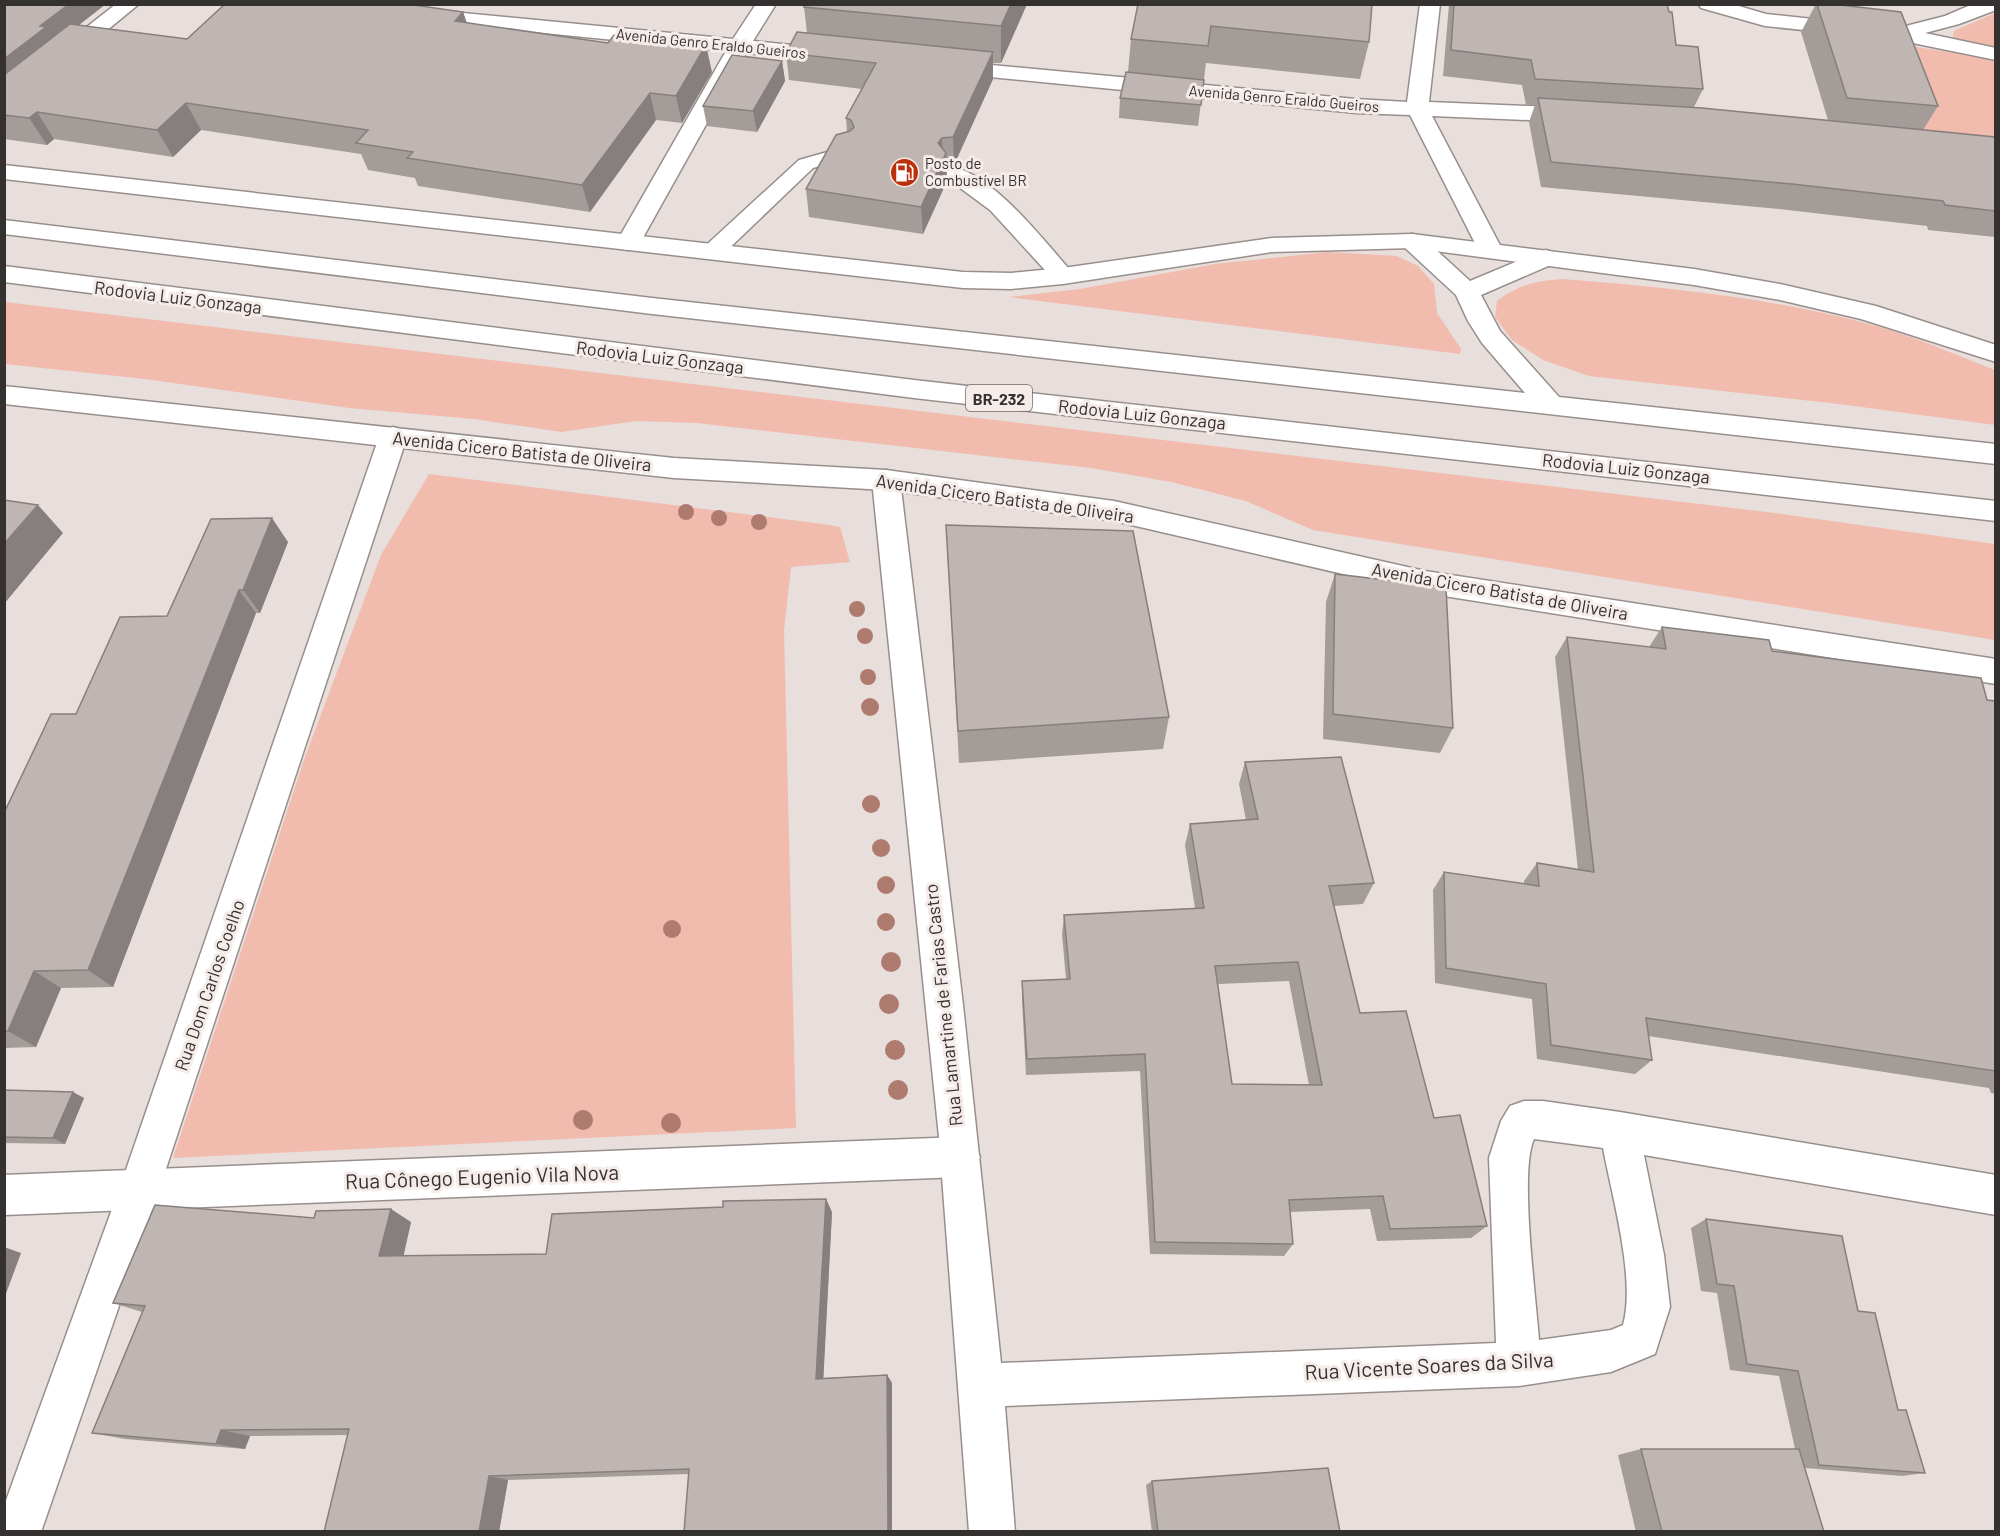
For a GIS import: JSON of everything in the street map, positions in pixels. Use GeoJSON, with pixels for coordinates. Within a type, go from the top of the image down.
{"type":"FeatureCollection","features":[{"type":"Feature","properties":{"kind":"main road"},"geometry":{"type":"LineString","coordinates":[[4,103],[129,4]]}},
{"type":"Feature","properties":{"kind":"main road"},"geometry":{"type":"LineString","coordinates":[[628,243],[740,45],[766,4]]}},
{"type":"Feature","properties":{"kind":"main road"},"geometry":{"type":"LineString","coordinates":[[1430,4],[1417,108],[1491,251]]}},
{"type":"Feature","properties":{"kind":"main road"},"geometry":{"type":"LineString","coordinates":[[1708,4],[1765,20],[1898,34],[1995,54]]}},
{"type":"Feature","properties":{"kind":"main road"},"geometry":{"type":"LineString","coordinates":[[1898,34],[1952,20],[1992,4]]}},
{"type":"Feature","properties":{"kind":"main road","name":"Avenida Genro Eraldo Gueiros"},"geometry":{"type":"LineString","coordinates":[[404,13],[855,57]]}},
{"type":"Feature","properties":{"kind":"main road","name":"Avenida Genro Eraldo Gueiros"},"geometry":{"type":"LineString","coordinates":[[924,65],[1254,97],[1600,117]]}},
{"type":"Feature","properties":{"kind":"main road"},"geometry":{"type":"LineString","coordinates":[[4,172],[963,280],[1011,281],[1062,276],[1272,244],[1412,241],[1694,277],[1780,292],[1867,312],[1995,354]]}},
{"type":"Feature","properties":{"kind":"main road"},"geometry":{"type":"LineString","coordinates":[[4,227],[652,306],[1995,454]]}},
{"type":"Feature","properties":{"kind":"main road"},"geometry":{"type":"LineString","coordinates":[[1412,241],[1467,292],[1471,309],[1480,324],[1552,406]]}},
{"type":"Feature","properties":{"kind":"main road"},"geometry":{"type":"LineString","coordinates":[[1467,292],[1546,258]]}},
{"type":"Feature","properties":{"kind":"main road","name":"Rodovia Luiz Gonzaga"},"geometry":{"type":"LineString","coordinates":[[4,274],[914,389],[1995,511]]}},
{"type":"Feature","properties":{"kind":"main road","name":"Avenida Cicero Batista de Oliveira"},"geometry":{"type":"LineString","coordinates":[[4,396],[674,468],[886,480],[1114,511],[1425,582],[1995,672]]}},
{"type":"Feature","properties":{"kind":"main road","name":"Rua Dom Carlos Coelho"},"geometry":{"type":"LineString","coordinates":[[18,1532],[140,1190],[393,437]]}},
{"type":"Feature","properties":{"kind":"main road","name":"Rua Lamartine de Farias Castro"},"geometry":{"type":"LineString","coordinates":[[886,480],[983,1385],[992,1532]]}},
{"type":"Feature","properties":{"kind":"main road"},"geometry":{"type":"LineString","coordinates":[[1519,1364],[1509,1201],[1509,1158],[1515,1135],[1524,1120],[1543,1120],[1620,1131],[1995,1195]]}},
{"type":"Feature","properties":{"kind":"main road","name":"Rua Vicente Soares da Silva"},"geometry":{"type":"LineString","coordinates":[[983,1385],[1519,1364],[1611,1351],[1640,1339],[1649,1307],[1620,1131]]}},
{"type":"Feature","properties":{"kind":"main road","name":"Rua Cônego Eugenio Vila Nova"},"geometry":{"type":"LineString","coordinates":[[4,1195],[960,1157]]}},
{"type":"Feature","properties":{"kind":"lane"},"geometry":{"type":"LineString","coordinates":[[711,253],[806,164],[844,153]]}},
{"type":"Feature","properties":{"kind":"lane"},"geometry":{"type":"LineString","coordinates":[[951,171],[968,180],[1003,211],[1062,276]]}},
{"type":"Feature","properties":{"kind":"shaded area"},"geometry":{"type":"Polygon","coordinates":[[[1995,13],[1995,47],[1953,38],[1954,31],[1995,13]]]}},
{"type":"Feature","properties":{"kind":"shaded area"},"geometry":{"type":"Polygon","coordinates":[[[1890,43],[1995,59],[1995,140],[1915,130],[1890,43]]]}},
{"type":"Feature","properties":{"kind":"shaded area"},"geometry":{"type":"Polygon","coordinates":[[[1328,252],[1397,256],[1418,266],[1434,284],[1437,313],[1461,349],[1460,354],[1009,297],[1080,289],[1215,264],[1328,252]]]}},
{"type":"Feature","properties":{"kind":"shaded area"},"geometry":{"type":"Polygon","coordinates":[[[1562,279],[1681,290],[1760,301],[1838,316],[1906,335],[1995,370],[1995,425],[1839,404],[1589,376],[1543,360],[1512,340],[1495,317],[1497,301],[1512,291],[1544,281],[1562,279]]]}},
{"type":"Feature","properties":{"kind":"shaded area"},"geometry":{"type":"Polygon","coordinates":[[[5,302],[1775,513],[1995,544],[1995,640],[1313,530],[1246,501],[1171,482],[1091,468],[697,423],[636,421],[561,432],[474,419],[349,408],[145,379],[5,364],[5,302]]]}},
{"type":"Feature","properties":{"kind":"shaded area"},"geometry":{"type":"Polygon","coordinates":[[[429,474],[840,527],[850,562],[791,567],[784,630],[796,1128],[173,1158],[305,757],[381,555],[429,474]]]}},
{"type":"Feature","properties":{"kind":"building"},"geometry":{"type":"Polygon","coordinates":[[[4,4],[69,4],[40,26],[46,27],[4,59],[4,4]]]}},
{"type":"Feature","properties":{"kind":"building"},"geometry":{"type":"Polygon","coordinates":[[[225,4],[407,4],[463,12],[455,21],[608,43],[614,35],[706,45],[676,96],[650,93],[582,185],[407,158],[413,152],[356,143],[368,130],[186,103],[157,130],[37,112],[29,118],[4,115],[4,75],[70,24],[187,39],[225,4]]]}},
{"type":"Feature","properties":{"kind":"building"},"geometry":{"type":"Polygon","coordinates":[[[805,4],[1011,4],[1001,26],[804,7],[805,4]]]}},
{"type":"Feature","properties":{"kind":"building"},"geometry":{"type":"Polygon","coordinates":[[[1138,4],[1372,4],[1369,42],[1211,26],[1208,46],[1131,39],[1138,4]]]}},
{"type":"Feature","properties":{"kind":"building"},"geometry":{"type":"Polygon","coordinates":[[[1454,4],[1667,4],[1669,12],[1672,12],[1676,45],[1698,47],[1703,89],[1535,79],[1531,60],[1451,50],[1454,4]]]}},
{"type":"Feature","properties":{"kind":"building"},"geometry":{"type":"Polygon","coordinates":[[[1817,4],[1901,12],[1938,106],[1847,98],[1817,4]]]}},
{"type":"Feature","properties":{"kind":"building"},"geometry":{"type":"Polygon","coordinates":[[[797,32],[993,52],[953,137],[942,138],[938,143],[946,153],[921,207],[806,189],[836,135],[850,131],[854,127],[851,120],[846,118],[876,63],[786,53],[797,32]]]}},
{"type":"Feature","properties":{"kind":"building"},"geometry":{"type":"Polygon","coordinates":[[[732,55],[782,61],[753,111],[703,106],[732,55]]]}},
{"type":"Feature","properties":{"kind":"building"},"geometry":{"type":"Polygon","coordinates":[[[1126,72],[1204,80],[1201,105],[1120,98],[1126,72]]]}},
{"type":"Feature","properties":{"kind":"building"},"geometry":{"type":"Polygon","coordinates":[[[1538,98],[1702,108],[1995,137],[1995,211],[1945,205],[1943,201],[1792,184],[1551,162],[1538,98]]]}},
{"type":"Feature","properties":{"kind":"building"},"geometry":{"type":"Polygon","coordinates":[[[4,500],[38,505],[4,544],[4,500]]]}},
{"type":"Feature","properties":{"kind":"building"},"geometry":{"type":"Polygon","coordinates":[[[272,518],[243,590],[239,590],[88,970],[34,971],[8,1031],[4,1031],[4,813],[51,714],[76,714],[120,617],[167,616],[211,519],[272,518]]]}},
{"type":"Feature","properties":{"kind":"building"},"geometry":{"type":"Polygon","coordinates":[[[946,525],[1133,531],[1169,717],[958,731],[946,525]]]}},
{"type":"Feature","properties":{"kind":"building"},"geometry":{"type":"Polygon","coordinates":[[[1335,574],[1446,587],[1453,728],[1333,714],[1335,574]]]}},
{"type":"Feature","properties":{"kind":"building"},"geometry":{"type":"Polygon","coordinates":[[[1662,627],[1769,640],[1772,651],[1981,678],[1987,700],[1995,701],[1995,1071],[1646,1018],[1652,1060],[1551,1045],[1546,984],[1446,968],[1444,872],[1539,886],[1537,863],[1594,872],[1567,637],[1666,649],[1662,627]]]}},
{"type":"Feature","properties":{"kind":"building"},"geometry":{"type":"Polygon","coordinates":[[[1341,757],[1374,883],[1329,886],[1360,1013],[1406,1011],[1434,1118],[1460,1115],[1487,1226],[1390,1229],[1383,1196],[1289,1200],[1293,1244],[1155,1242],[1145,1054],[1027,1059],[1022,981],[1070,979],[1064,915],[1204,908],[1190,824],[1258,819],[1245,762],[1341,757]],[[1298,962],[1215,966],[1232,1084],[1322,1085],[1298,962]]]}},
{"type":"Feature","properties":{"kind":"building"},"geometry":{"type":"Polygon","coordinates":[[[4,1090],[73,1092],[53,1138],[4,1137],[4,1090]]]}},
{"type":"Feature","properties":{"kind":"building"},"geometry":{"type":"Polygon","coordinates":[[[826,1199],[816,1379],[887,1375],[888,1532],[684,1532],[689,1469],[489,1476],[479,1532],[324,1532],[349,1429],[221,1430],[216,1444],[92,1433],[145,1306],[113,1303],[155,1205],[314,1218],[316,1211],[391,1209],[379,1256],[546,1254],[552,1214],[723,1207],[723,1201],[826,1199]]]}},
{"type":"Feature","properties":{"kind":"building"},"geometry":{"type":"Polygon","coordinates":[[[1706,1219],[1842,1236],[1858,1311],[1875,1313],[1898,1410],[1906,1410],[1925,1473],[1819,1465],[1798,1371],[1747,1364],[1734,1286],[1717,1284],[1706,1219]]]}},
{"type":"Feature","properties":{"kind":"building"},"geometry":{"type":"Polygon","coordinates":[[[1641,1449],[1799,1449],[1824,1532],[1662,1532],[1641,1449]]]}},
{"type":"Feature","properties":{"kind":"building"},"geometry":{"type":"Polygon","coordinates":[[[1328,1468],[1340,1532],[1158,1532],[1152,1481],[1328,1468]]]}},
{"type":"Feature","properties":{"kind":"place","name":"Posto de Combustível BR"},"geometry":{"type":"Point","coordinates":[904,172]}}]}
